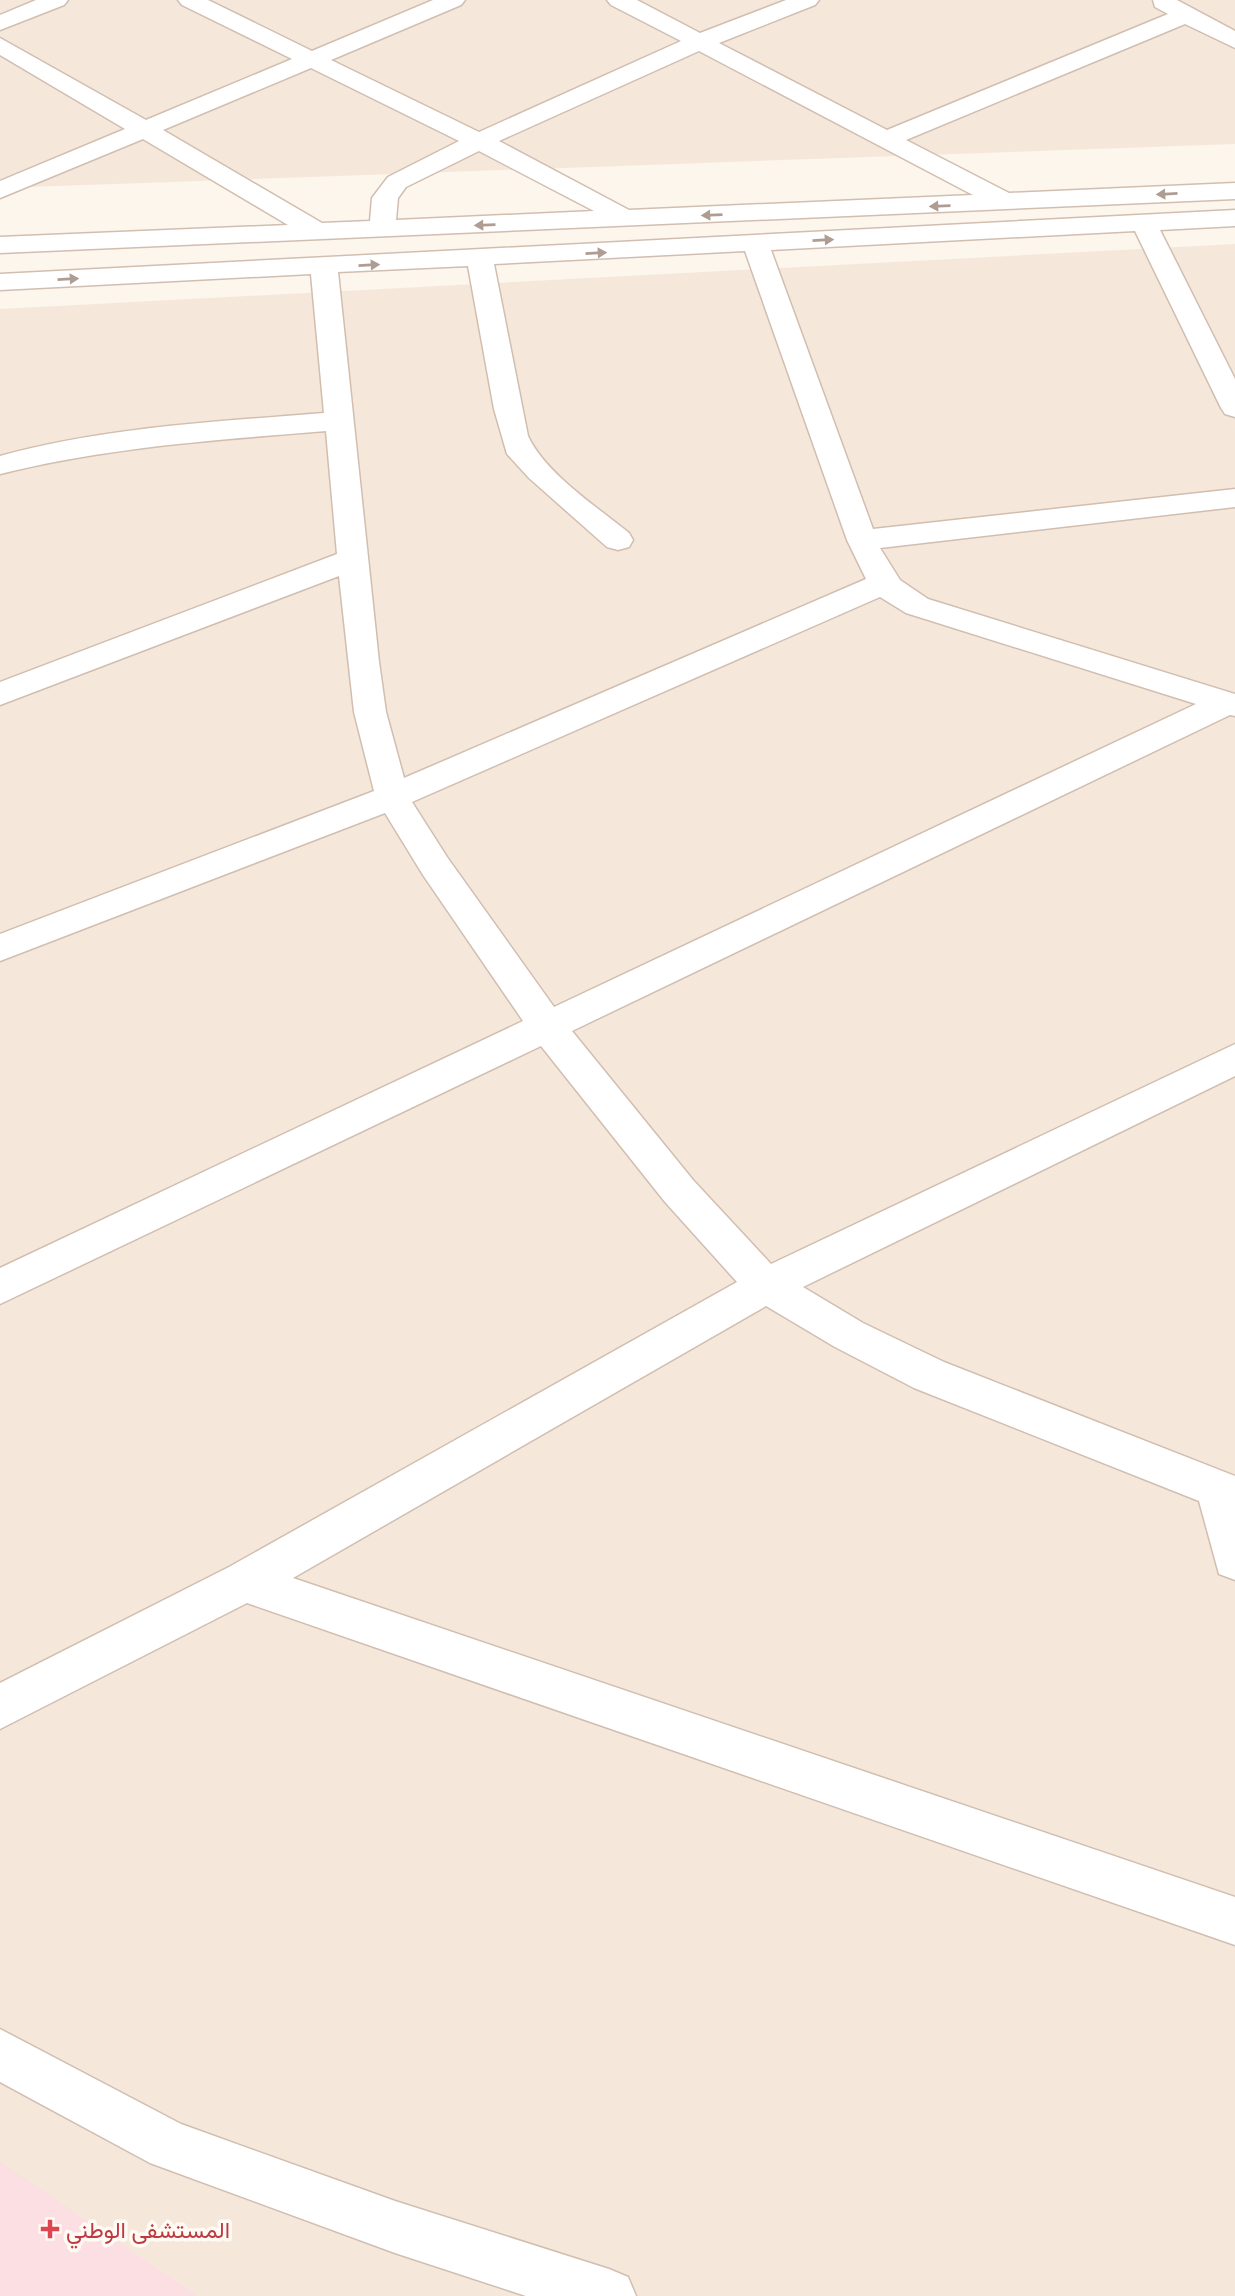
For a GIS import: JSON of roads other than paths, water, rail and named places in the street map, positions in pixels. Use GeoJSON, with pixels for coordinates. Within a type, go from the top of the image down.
{"type":"FeatureCollection","features":[{"type":"Feature","properties":{"kind":"street"},"geometry":{"type":"LineString","coordinates":[[0,23],[56,0]]}},
{"type":"Feature","properties":{"kind":"street"},"geometry":{"type":"LineString","coordinates":[[190,0],[560,181],[627,219]]}},
{"type":"Feature","properties":{"kind":"street"},"geometry":{"type":"LineString","coordinates":[[0,190],[453,0]]}},
{"type":"Feature","properties":{"kind":"street"},"geometry":{"type":"LineString","coordinates":[[619,0],[1008,203]]}},
{"type":"Feature","properties":{"kind":"street"},"geometry":{"type":"LineString","coordinates":[[382,229],[385,198],[397,182],[477,142],[699,42],[807,0]]}},
{"type":"Feature","properties":{"kind":"street"},"geometry":{"type":"LineString","coordinates":[[1158,0],[1235,41]]}},
{"type":"Feature","properties":{"kind":"street"},"geometry":{"type":"LineString","coordinates":[[886,139],[1186,15]]}},
{"type":"Feature","properties":{"kind":"street"},"geometry":{"type":"LineString","coordinates":[[0,45],[319,232]]}},
{"type":"Feature","properties":{"kind":"street"},"geometry":{"type":"LineString","coordinates":[[0,245],[1235,191]]}},
{"type":"Feature","properties":{"kind":"street"},"geometry":{"type":"LineString","coordinates":[[0,282],[1235,218]]}},
{"type":"Feature","properties":{"kind":"street"},"geometry":{"type":"LineString","coordinates":[[1144,223],[1235,408]]}},
{"type":"Feature","properties":{"kind":"street"},"geometry":{"type":"LineString","coordinates":[[757,244],[862,540],[882,584],[902,600],[918,606],[1231,704]]}},
{"type":"Feature","properties":{"kind":"street"},"geometry":{"type":"LineString","coordinates":[[480,259],[508,409],[514,436],[522,454],[538,472],[618,540]]}},
{"type":"Feature","properties":{"kind":"street"},"geometry":{"type":"LineString","coordinates":[[324,267],[351,560],[370,712],[392,797],[435,866],[548,1028],[679,1191],[766,1286],[849,1335],[929,1375],[1226,1492],[1235,1560]]}},
{"type":"Feature","properties":{"kind":"street"},"geometry":{"type":"LineString","coordinates":[[0,465],[89,443],[339,421]]}},
{"type":"Feature","properties":{"kind":"street"},"geometry":{"type":"LineString","coordinates":[[862,540],[1235,498]]}},
{"type":"Feature","properties":{"kind":"street"},"geometry":{"type":"LineString","coordinates":[[0,694],[351,560]]}},
{"type":"Feature","properties":{"kind":"street"},"geometry":{"type":"LineString","coordinates":[[0,948],[392,797],[882,584]]}},
{"type":"Feature","properties":{"kind":"street"},"geometry":{"type":"LineString","coordinates":[[0,1287],[1231,704]]}},
{"type":"Feature","properties":{"kind":"street"},"geometry":{"type":"LineString","coordinates":[[0,1707],[245,1582],[766,1286],[1235,1059]]}},
{"type":"Feature","properties":{"kind":"street"},"geometry":{"type":"LineString","coordinates":[[245,1582],[1235,1921]]}},
{"type":"Feature","properties":{"kind":"street"},"geometry":{"type":"LineString","coordinates":[[0,2053],[167,2145],[395,2227],[610,2296]]}},
{"type":"Feature","properties":{"kind":"place","name":"المستشفى الوطني"},"geometry":{"type":"Point","coordinates":[50,2229]}}]}
